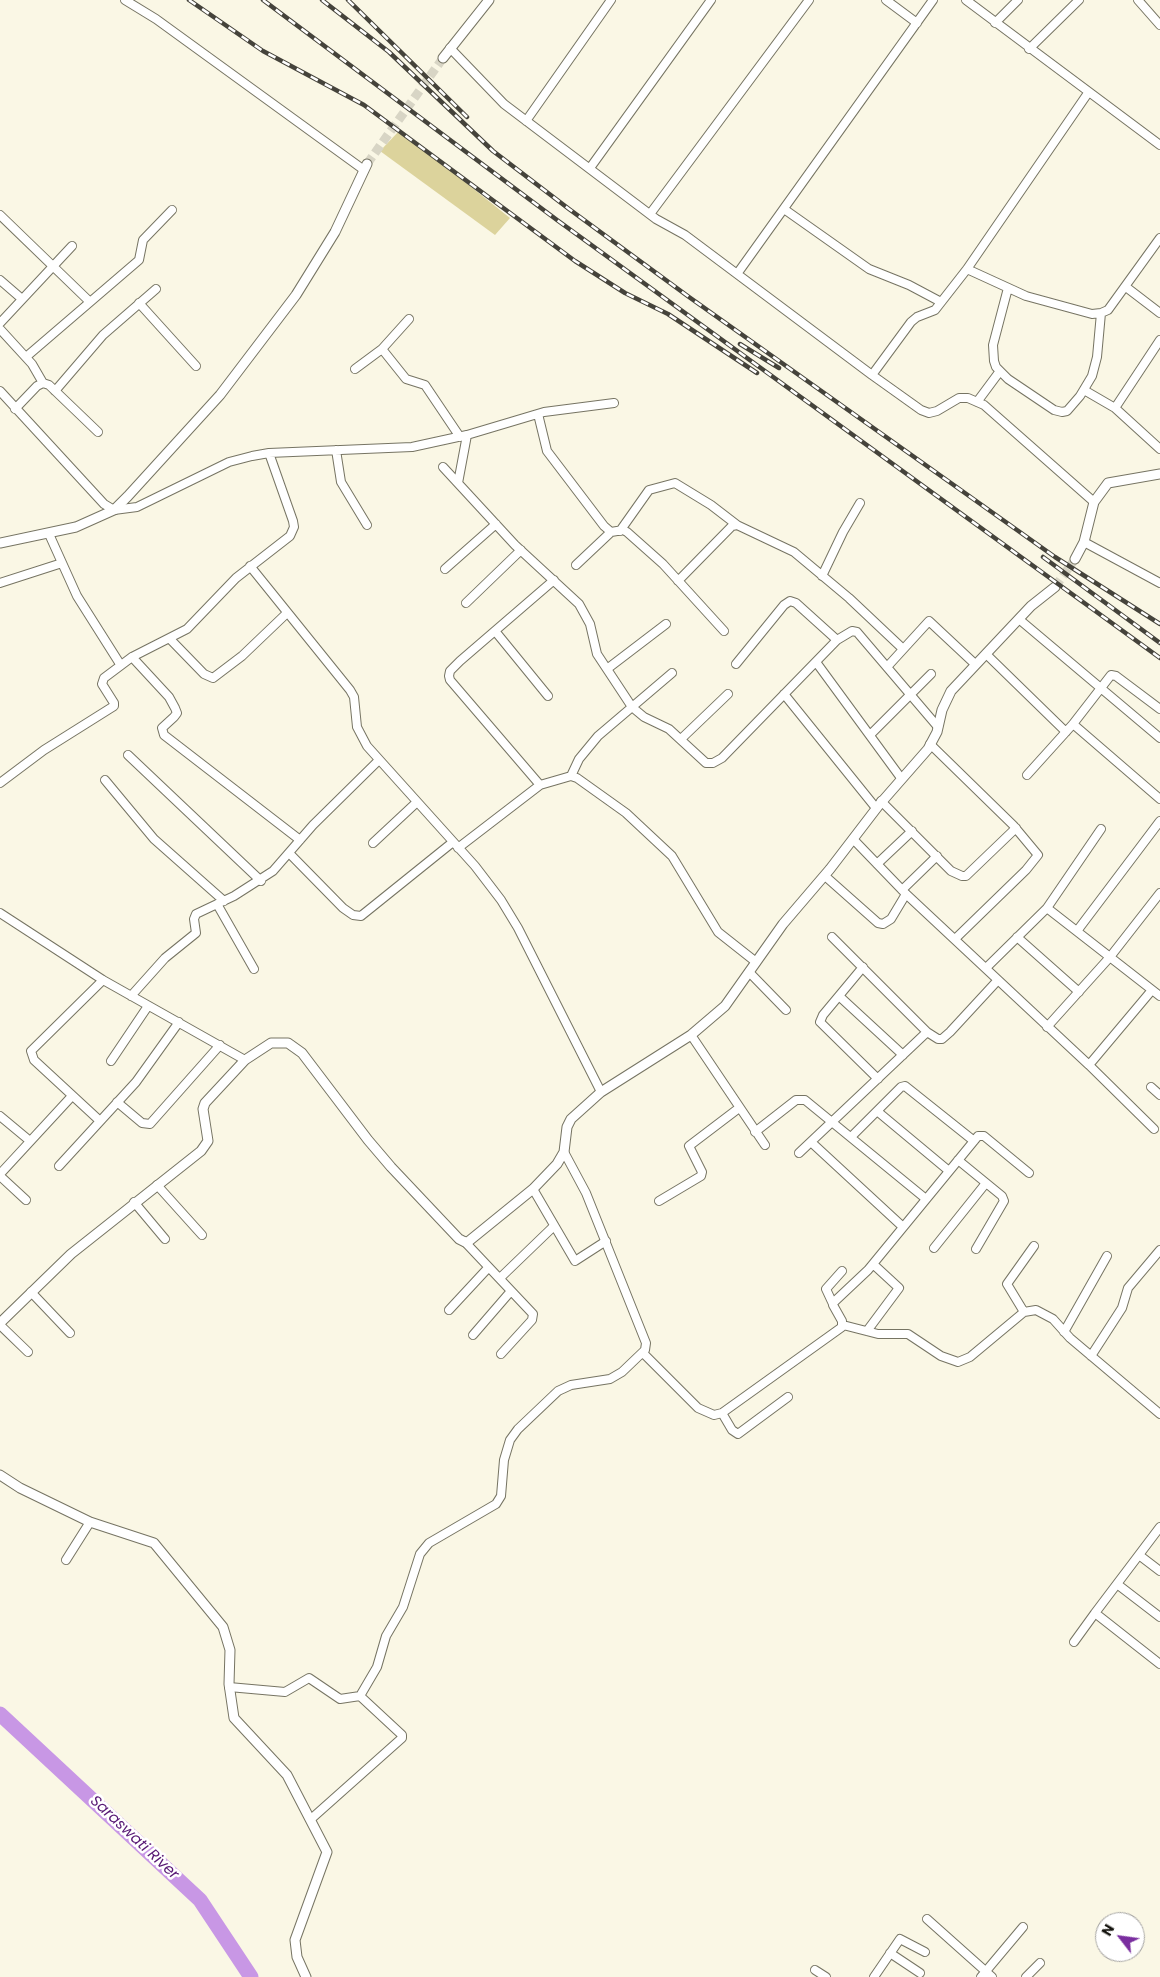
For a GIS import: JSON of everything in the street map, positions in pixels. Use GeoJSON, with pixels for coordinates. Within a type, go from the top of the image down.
{"type":"FeatureCollection","features":[{"type":"Feature","properties":{"kind":"street"},"geometry":{"type":"LineString","coordinates":[[114,510],[220,394],[296,295],[335,232],[366,167],[156,19],[125,0]]}},
{"type":"Feature","properties":{"kind":"street"},"geometry":{"type":"LineString","coordinates":[[443,58],[489,0]]}},
{"type":"Feature","properties":{"kind":"street"},"geometry":{"type":"LineString","coordinates":[[526,121],[611,0]]}},
{"type":"Feature","properties":{"kind":"street"},"geometry":{"type":"LineString","coordinates":[[590,168],[711,0]]}},
{"type":"Feature","properties":{"kind":"street"},"geometry":{"type":"LineString","coordinates":[[650,214],[809,0]]}},
{"type":"Feature","properties":{"kind":"street"},"geometry":{"type":"LineString","coordinates":[[886,0],[917,23]]}},
{"type":"Feature","properties":{"kind":"street"},"geometry":{"type":"LineString","coordinates":[[737,274],[933,0]]}},
{"type":"Feature","properties":{"kind":"street"},"geometry":{"type":"LineString","coordinates":[[995,23],[1018,0]]}},
{"type":"Feature","properties":{"kind":"street"},"geometry":{"type":"LineString","coordinates":[[1029,48],[1079,0]]}},
{"type":"Feature","properties":{"kind":"street"},"geometry":{"type":"LineString","coordinates":[[1138,0],[1160,25]]}},
{"type":"Feature","properties":{"kind":"street"},"geometry":{"type":"LineString","coordinates":[[969,1],[995,23],[1160,145]]}},
{"type":"Feature","properties":{"kind":"street"},"geometry":{"type":"LineString","coordinates":[[450,48],[504,104],[526,121],[650,214],[685,235],[921,410],[929,413],[936,411],[959,398],[968,398],[984,405],[1094,502]]}},
{"type":"Feature","properties":{"kind":"street"},"geometry":{"type":"LineString","coordinates":[[872,375],[911,322],[917,317],[935,310],[967,269],[1088,93]]}},
{"type":"Feature","properties":{"kind":"street"},"geometry":{"type":"LineString","coordinates":[[784,209],[869,269],[909,285],[941,302]]}},
{"type":"Feature","properties":{"kind":"street"},"geometry":{"type":"LineString","coordinates":[[26,357],[139,260],[143,240],[172,210]]}},
{"type":"Feature","properties":{"kind":"street"},"geometry":{"type":"LineString","coordinates":[[0,215],[53,264],[90,302]]}},
{"type":"Feature","properties":{"kind":"street"},"geometry":{"type":"LineString","coordinates":[[967,269],[1026,296],[1092,314],[1100,314],[1108,310],[1160,238]]}},
{"type":"Feature","properties":{"kind":"street"},"geometry":{"type":"LineString","coordinates":[[0,323],[53,264],[72,246]]}},
{"type":"Feature","properties":{"kind":"street"},"geometry":{"type":"LineString","coordinates":[[0,280],[22,299]]}},
{"type":"Feature","properties":{"kind":"street"},"geometry":{"type":"LineString","coordinates":[[1126,287],[1160,313]]}},
{"type":"Feature","properties":{"kind":"street"},"geometry":{"type":"LineString","coordinates":[[1008,288],[993,345],[994,361],[1008,379],[1054,410],[1067,411],[1084,390],[1092,376],[1097,357],[1100,314]]}},
{"type":"Feature","properties":{"kind":"street"},"geometry":{"type":"LineString","coordinates":[[55,391],[103,335],[156,289]]}},
{"type":"Feature","properties":{"kind":"street"},"geometry":{"type":"LineString","coordinates":[[139,303],[196,366]]}},
{"type":"Feature","properties":{"kind":"street"},"geometry":{"type":"LineString","coordinates":[[355,369],[382,349],[409,319]]}},
{"type":"Feature","properties":{"kind":"street"},"geometry":{"type":"LineString","coordinates":[[0,329],[26,357],[43,383],[50,385],[98,432]]}},
{"type":"Feature","properties":{"kind":"street"},"geometry":{"type":"LineString","coordinates":[[1115,408],[1160,340]]}},
{"type":"Feature","properties":{"kind":"street"},"geometry":{"type":"LineString","coordinates":[[382,349],[406,379],[425,385],[464,436],[458,484]]}},
{"type":"Feature","properties":{"kind":"street"},"geometry":{"type":"LineString","coordinates":[[977,402],[1000,371]]}},
{"type":"Feature","properties":{"kind":"street"},"geometry":{"type":"LineString","coordinates":[[15,409],[37,386],[43,383]]}},
{"type":"Feature","properties":{"kind":"street"},"geometry":{"type":"LineString","coordinates":[[1084,390],[1115,408],[1160,449]]}},
{"type":"Feature","properties":{"kind":"street"},"geometry":{"type":"LineString","coordinates":[[0,391],[104,504],[114,510]]}},
{"type":"Feature","properties":{"kind":"street"},"geometry":{"type":"LineString","coordinates":[[0,543],[76,527],[114,510],[137,507],[229,462],[269,453],[412,447],[464,436],[538,414],[614,403]]}},
{"type":"Feature","properties":{"kind":"street"},"geometry":{"type":"LineString","coordinates":[[538,414],[547,451],[578,494],[611,532]]}},
{"type":"Feature","properties":{"kind":"street"},"geometry":{"type":"LineString","coordinates":[[336,450],[341,482],[367,525]]}},
{"type":"Feature","properties":{"kind":"street"},"geometry":{"type":"LineString","coordinates":[[0,783],[44,750],[114,706],[114,702],[102,681],[120,664],[170,639],[193,624],[236,578],[290,536],[294,527],[269,453]]}},
{"type":"Feature","properties":{"kind":"street"},"geometry":{"type":"LineString","coordinates":[[443,467],[521,550],[579,604],[585,613],[597,654],[632,707],[644,717],[669,729],[700,759],[713,763],[722,758],[837,640],[852,632],[857,632],[938,727]]}},
{"type":"Feature","properties":{"kind":"street"},"geometry":{"type":"LineString","coordinates":[[1075,559],[1084,542],[1094,502],[1108,482],[1160,474]]}},
{"type":"Feature","properties":{"kind":"street"},"geometry":{"type":"LineString","coordinates":[[620,530],[649,490],[674,483],[738,525],[794,552],[849,598],[902,648]]}},
{"type":"Feature","properties":{"kind":"street"},"geometry":{"type":"LineString","coordinates":[[822,576],[843,532],[860,503]]}},
{"type":"Feature","properties":{"kind":"street"},"geometry":{"type":"LineString","coordinates":[[444,569],[496,524]]}},
{"type":"Feature","properties":{"kind":"street"},"geometry":{"type":"LineString","coordinates":[[678,581],[732,526],[738,525]]}},
{"type":"Feature","properties":{"kind":"street"},"geometry":{"type":"LineString","coordinates":[[576,565],[611,532],[620,530],[627,532],[678,581],[724,631]]}},
{"type":"Feature","properties":{"kind":"street"},"geometry":{"type":"LineString","coordinates":[[49,534],[77,596],[120,664]]}},
{"type":"Feature","properties":{"kind":"street"},"geometry":{"type":"LineString","coordinates":[[1084,542],[1160,583]]}},
{"type":"Feature","properties":{"kind":"street"},"geometry":{"type":"LineString","coordinates":[[466,603],[521,550]]}},
{"type":"Feature","properties":{"kind":"street"},"geometry":{"type":"LineString","coordinates":[[0,583],[62,563]]}},
{"type":"Feature","properties":{"kind":"street"},"geometry":{"type":"LineString","coordinates":[[250,566],[350,690],[354,697],[360,736],[501,900],[518,928],[601,1092]]}},
{"type":"Feature","properties":{"kind":"street"},"geometry":{"type":"LineString","coordinates":[[540,785],[450,680],[450,671],[554,580]]}},
{"type":"Feature","properties":{"kind":"street"},"geometry":{"type":"LineString","coordinates":[[465,1242],[533,1189],[564,1152],[568,1123],[601,1092],[691,1035],[725,1006],[783,924],[825,876],[879,805],[930,744],[951,691],[1032,606],[1055,587]]}},
{"type":"Feature","properties":{"kind":"street"},"geometry":{"type":"LineString","coordinates":[[736,664],[784,605],[790,601],[796,602],[837,640]]}},
{"type":"Feature","properties":{"kind":"street"},"geometry":{"type":"LineString","coordinates":[[170,639],[204,674],[213,678],[242,656],[287,613]]}},
{"type":"Feature","properties":{"kind":"street"},"geometry":{"type":"LineString","coordinates":[[1020,620],[1102,687],[1160,738]]}},
{"type":"Feature","properties":{"kind":"street"},"geometry":{"type":"LineString","coordinates":[[887,667],[902,648],[929,621],[976,664]]}},
{"type":"Feature","properties":{"kind":"street"},"geometry":{"type":"LineString","coordinates":[[607,669],[666,624]]}},
{"type":"Feature","properties":{"kind":"street"},"geometry":{"type":"LineString","coordinates":[[495,631],[548,696]]}},
{"type":"Feature","properties":{"kind":"street"},"geometry":{"type":"LineString","coordinates":[[986,654],[1066,732]]}},
{"type":"Feature","properties":{"kind":"street"},"geometry":{"type":"LineString","coordinates":[[132,657],[169,697],[176,708],[177,713],[162,728],[164,735],[300,840]]}},
{"type":"Feature","properties":{"kind":"street"},"geometry":{"type":"LineString","coordinates":[[816,662],[901,778]]}},
{"type":"Feature","properties":{"kind":"street"},"geometry":{"type":"LineString","coordinates":[[571,776],[579,759],[598,736],[672,673]]}},
{"type":"Feature","properties":{"kind":"street"},"geometry":{"type":"LineString","coordinates":[[870,735],[912,696],[931,674]]}},
{"type":"Feature","properties":{"kind":"street"},"geometry":{"type":"LineString","coordinates":[[1027,775],[1073,724],[1112,675],[1160,709]]}},
{"type":"Feature","properties":{"kind":"street"},"geometry":{"type":"LineString","coordinates":[[681,739],[728,694]]}},
{"type":"Feature","properties":{"kind":"street"},"geometry":{"type":"LineString","coordinates":[[784,694],[879,805],[912,831],[951,871],[966,876],[1016,828]]}},
{"type":"Feature","properties":{"kind":"street"},"geometry":{"type":"LineString","coordinates":[[1073,724],[1160,799]]}},
{"type":"Feature","properties":{"kind":"street"},"geometry":{"type":"LineString","coordinates":[[930,744],[1038,852],[1037,858],[955,939]]}},
{"type":"Feature","properties":{"kind":"street"},"geometry":{"type":"LineString","coordinates":[[128,755],[261,881]]}},
{"type":"Feature","properties":{"kind":"street"},"geometry":{"type":"LineString","coordinates":[[131,996],[165,958],[196,933],[194,919],[196,914],[261,881],[379,760]]}},
{"type":"Feature","properties":{"kind":"street"},"geometry":{"type":"LineString","coordinates":[[288,853],[342,908],[353,915],[361,916],[455,845],[540,785],[571,776],[577,778],[626,813],[672,856],[718,932],[756,962]]}},
{"type":"Feature","properties":{"kind":"street"},"geometry":{"type":"LineString","coordinates":[[105,780],[154,839],[220,903],[254,969]]}},
{"type":"Feature","properties":{"kind":"street"},"geometry":{"type":"LineString","coordinates":[[373,843],[417,802]]}},
{"type":"Feature","properties":{"kind":"street"},"geometry":{"type":"LineString","coordinates":[[1077,931],[1160,821]]}},
{"type":"Feature","properties":{"kind":"street"},"geometry":{"type":"LineString","coordinates":[[986,968],[1047,908],[1101,829]]}},
{"type":"Feature","properties":{"kind":"street"},"geometry":{"type":"LineString","coordinates":[[877,864],[912,831]]}},
{"type":"Feature","properties":{"kind":"street"},"geometry":{"type":"LineString","coordinates":[[853,839],[904,892],[1089,1065],[1154,1129]]}},
{"type":"Feature","properties":{"kind":"street"},"geometry":{"type":"LineString","coordinates":[[825,876],[871,919],[883,924],[890,920],[904,892],[937,856]]}},
{"type":"Feature","properties":{"kind":"street"},"geometry":{"type":"LineString","coordinates":[[1047,1027],[1110,957],[1160,893]]}},
{"type":"Feature","properties":{"kind":"street"},"geometry":{"type":"LineString","coordinates":[[1047,908],[1160,996]]}},
{"type":"Feature","properties":{"kind":"street"},"geometry":{"type":"LineString","coordinates":[[0,913],[102,980],[245,1060]]}},
{"type":"Feature","properties":{"kind":"street"},"geometry":{"type":"LineString","coordinates":[[832,937],[927,1032],[938,1039],[942,1039],[998,980]]}},
{"type":"Feature","properties":{"kind":"street"},"geometry":{"type":"LineString","coordinates":[[1017,937],[1079,992]]}},
{"type":"Feature","properties":{"kind":"street"},"geometry":{"type":"LineString","coordinates":[[863,967],[822,1015],[820,1022],[878,1079]]}},
{"type":"Feature","properties":{"kind":"street"},"geometry":{"type":"LineString","coordinates":[[749,972],[786,1010]]}},
{"type":"Feature","properties":{"kind":"street"},"geometry":{"type":"LineString","coordinates":[[100,1121],[34,1060],[31,1051],[102,980]]}},
{"type":"Feature","properties":{"kind":"street"},"geometry":{"type":"LineString","coordinates":[[1089,1065],[1152,990]]}},
{"type":"Feature","properties":{"kind":"street"},"geometry":{"type":"LineString","coordinates":[[839,996],[903,1055]]}},
{"type":"Feature","properties":{"kind":"street"},"geometry":{"type":"LineString","coordinates":[[111,1061],[148,1006]]}},
{"type":"Feature","properties":{"kind":"street"},"geometry":{"type":"LineString","coordinates":[[59,1166],[150,1066],[179,1022]]}},
{"type":"Feature","properties":{"kind":"street"},"geometry":{"type":"LineString","coordinates":[[799,1153],[834,1122],[927,1032]]}},
{"type":"Feature","properties":{"kind":"street"},"geometry":{"type":"LineString","coordinates":[[691,1035],[765,1145]]}},
{"type":"Feature","properties":{"kind":"street"},"geometry":{"type":"LineString","coordinates":[[28,1352],[0,1324],[71,1254],[206,1146],[208,1135],[203,1109],[205,1103],[245,1060],[271,1044],[288,1043],[296,1048],[380,1154],[459,1239],[465,1242],[532,1312],[533,1317],[501,1354]]}},
{"type":"Feature","properties":{"kind":"street"},"geometry":{"type":"LineString","coordinates":[[117,1102],[142,1123],[150,1124],[220,1045]]}},
{"type":"Feature","properties":{"kind":"street"},"geometry":{"type":"LineString","coordinates":[[852,1136],[901,1087],[905,1086],[974,1140]]}},
{"type":"Feature","properties":{"kind":"street"},"geometry":{"type":"LineString","coordinates":[[1151,1087],[1160,1095]]}},
{"type":"Feature","properties":{"kind":"street"},"geometry":{"type":"LineString","coordinates":[[26,1200],[0,1175],[72,1096]]}},
{"type":"Feature","properties":{"kind":"street"},"geometry":{"type":"LineString","coordinates":[[755,1132],[800,1099],[811,1102],[926,1199]]}},
{"type":"Feature","properties":{"kind":"street"},"geometry":{"type":"LineString","coordinates":[[659,1201],[701,1176],[702,1172],[689,1146],[739,1108]]}},
{"type":"Feature","properties":{"kind":"street"},"geometry":{"type":"LineString","coordinates":[[877,1111],[949,1171]]}},
{"type":"Feature","properties":{"kind":"street"},"geometry":{"type":"LineString","coordinates":[[0,1116],[30,1141]]}},
{"type":"Feature","properties":{"kind":"street"},"geometry":{"type":"LineString","coordinates":[[833,1304],[873,1264],[974,1140],[981,1135],[1029,1173]]}},
{"type":"Feature","properties":{"kind":"street"},"geometry":{"type":"LineString","coordinates":[[811,1142],[903,1227]]}},
{"type":"Feature","properties":{"kind":"street"},"geometry":{"type":"LineString","coordinates":[[360,1696],[375,1671],[386,1636],[403,1606],[417,1561],[424,1548],[493,1507],[499,1500],[504,1460],[510,1440],[518,1429],[558,1391],[572,1386],[610,1379],[643,1353],[646,1343],[586,1193],[564,1152]]}},
{"type":"Feature","properties":{"kind":"street"},"geometry":{"type":"LineString","coordinates":[[958,1160],[1002,1196],[1004,1201],[976,1249]]}},
{"type":"Feature","properties":{"kind":"street"},"geometry":{"type":"LineString","coordinates":[[934,1248],[986,1183]]}},
{"type":"Feature","properties":{"kind":"street"},"geometry":{"type":"LineString","coordinates":[[157,1185],[202,1235]]}},
{"type":"Feature","properties":{"kind":"street"},"geometry":{"type":"LineString","coordinates":[[533,1189],[575,1261],[606,1242]]}},
{"type":"Feature","properties":{"kind":"street"},"geometry":{"type":"LineString","coordinates":[[134,1202],[165,1239]]}},
{"type":"Feature","properties":{"kind":"street"},"geometry":{"type":"LineString","coordinates":[[500,1278],[554,1226]]}},
{"type":"Feature","properties":{"kind":"street"},"geometry":{"type":"LineString","coordinates":[[1024,1312],[1007,1284],[1034,1246]]}},
{"type":"Feature","properties":{"kind":"street"},"geometry":{"type":"LineString","coordinates":[[1091,1356],[1122,1308],[1128,1288],[1160,1250]]}},
{"type":"Feature","properties":{"kind":"street"},"geometry":{"type":"LineString","coordinates":[[1064,1332],[1106,1256]]}},
{"type":"Feature","properties":{"kind":"street"},"geometry":{"type":"LineString","coordinates":[[867,1331],[899,1288],[873,1264]]}},
{"type":"Feature","properties":{"kind":"street"},"geometry":{"type":"LineString","coordinates":[[449,1310],[488,1268]]}},
{"type":"Feature","properties":{"kind":"street"},"geometry":{"type":"LineString","coordinates":[[842,1271],[826,1289],[843,1325]]}},
{"type":"Feature","properties":{"kind":"street"},"geometry":{"type":"LineString","coordinates":[[472,1335],[511,1291]]}},
{"type":"Feature","properties":{"kind":"street"},"geometry":{"type":"LineString","coordinates":[[31,1292],[70,1333]]}},
{"type":"Feature","properties":{"kind":"street"},"geometry":{"type":"LineString","coordinates":[[843,1325],[878,1334],[908,1334],[946,1358],[958,1362],[964,1361],[1024,1312],[1036,1310],[1044,1313],[1091,1356],[1160,1414]]}},
{"type":"Feature","properties":{"kind":"street"},"geometry":{"type":"LineString","coordinates":[[643,1353],[698,1408],[714,1415],[722,1413],[843,1325]]}},
{"type":"Feature","properties":{"kind":"street"},"geometry":{"type":"LineString","coordinates":[[722,1413],[732,1430],[738,1434],[788,1398]]}},
{"type":"Feature","properties":{"kind":"street"},"geometry":{"type":"LineString","coordinates":[[0,1475],[38,1498],[90,1522],[146,1539],[161,1548],[223,1627],[230,1650],[229,1687],[232,1713],[237,1724],[287,1776],[327,1852],[295,1940],[297,1957],[306,1977]]}},
{"type":"Feature","properties":{"kind":"street"},"geometry":{"type":"LineString","coordinates":[[66,1560],[90,1522]]}},
{"type":"Feature","properties":{"kind":"street"},"geometry":{"type":"LineString","coordinates":[[1074,1642],[1160,1527]]}},
{"type":"Feature","properties":{"kind":"street"},"geometry":{"type":"LineString","coordinates":[[1139,1555],[1160,1571]]}},
{"type":"Feature","properties":{"kind":"street"},"geometry":{"type":"LineString","coordinates":[[1117,1584],[1160,1617]]}},
{"type":"Feature","properties":{"kind":"street"},"geometry":{"type":"LineString","coordinates":[[1095,1614],[1160,1664]]}},
{"type":"Feature","properties":{"kind":"street"},"geometry":{"type":"LineString","coordinates":[[229,1687],[285,1692],[309,1678],[340,1699],[360,1696]]}},
{"type":"Feature","properties":{"kind":"street"},"geometry":{"type":"LineString","coordinates":[[311,1819],[402,1738],[402,1735],[360,1696]]}},
{"type":"Feature","properties":{"kind":"street"},"geometry":{"type":"LineString","coordinates":[[927,1919],[983,1974],[992,1977]]}},
{"type":"Feature","properties":{"kind":"street"},"geometry":{"type":"LineString","coordinates":[[983,1974],[1022,1927]]}},
{"type":"Feature","properties":{"kind":"street"},"geometry":{"type":"LineString","coordinates":[[874,1977],[900,1939],[925,1952]]}},
{"type":"Feature","properties":{"kind":"street"},"geometry":{"type":"LineString","coordinates":[[890,1953],[920,1973]]}},
{"type":"Feature","properties":{"kind":"street"},"geometry":{"type":"LineString","coordinates":[[1026,1977],[1040,1963]]}},
{"type":"Feature","properties":{"kind":"street"},"geometry":{"type":"LineString","coordinates":[[815,1970],[826,1977]]}},
{"type":"Feature","properties":{"kind":"shaded area"},"geometry":{"type":"Polygon","coordinates":[[[400,130],[510,218],[495,235],[380,151],[400,130]]]}},
{"type":"Feature","properties":{"kind":"waterway","name":"Saraswati River"},"geometry":{"type":"LineString","coordinates":[[0,1714],[200,1900],[251,1977]]}},
{"type":"Feature","properties":{"kind":"tunnel"},"geometry":{"type":"LineString","coordinates":[[367,164],[443,58]]}},
{"type":"Feature","properties":{"kind":"tunnel"},"geometry":{"type":"LineString","coordinates":[[1055,587],[1075,559]]}},
{"type":"Feature","properties":{"kind":"railway"},"geometry":{"type":"LineString","coordinates":[[189,0],[263,51],[364,105],[575,261],[625,293],[668,314],[757,373]]}},
{"type":"Feature","properties":{"kind":"railway"},"geometry":{"type":"LineString","coordinates":[[263,0],[557,220],[1160,658]]}},
{"type":"Feature","properties":{"kind":"railway"},"geometry":{"type":"LineString","coordinates":[[322,0],[389,52],[493,151],[569,209],[689,297],[1055,557],[1160,624]]}},
{"type":"Feature","properties":{"kind":"railway"},"geometry":{"type":"LineString","coordinates":[[348,0],[467,117]]}},
{"type":"Feature","properties":{"kind":"railway"},"geometry":{"type":"LineString","coordinates":[[740,344],[779,368]]}},
{"type":"Feature","properties":{"kind":"railway"},"geometry":{"type":"LineString","coordinates":[[1043,557],[1160,643]]}}]}
